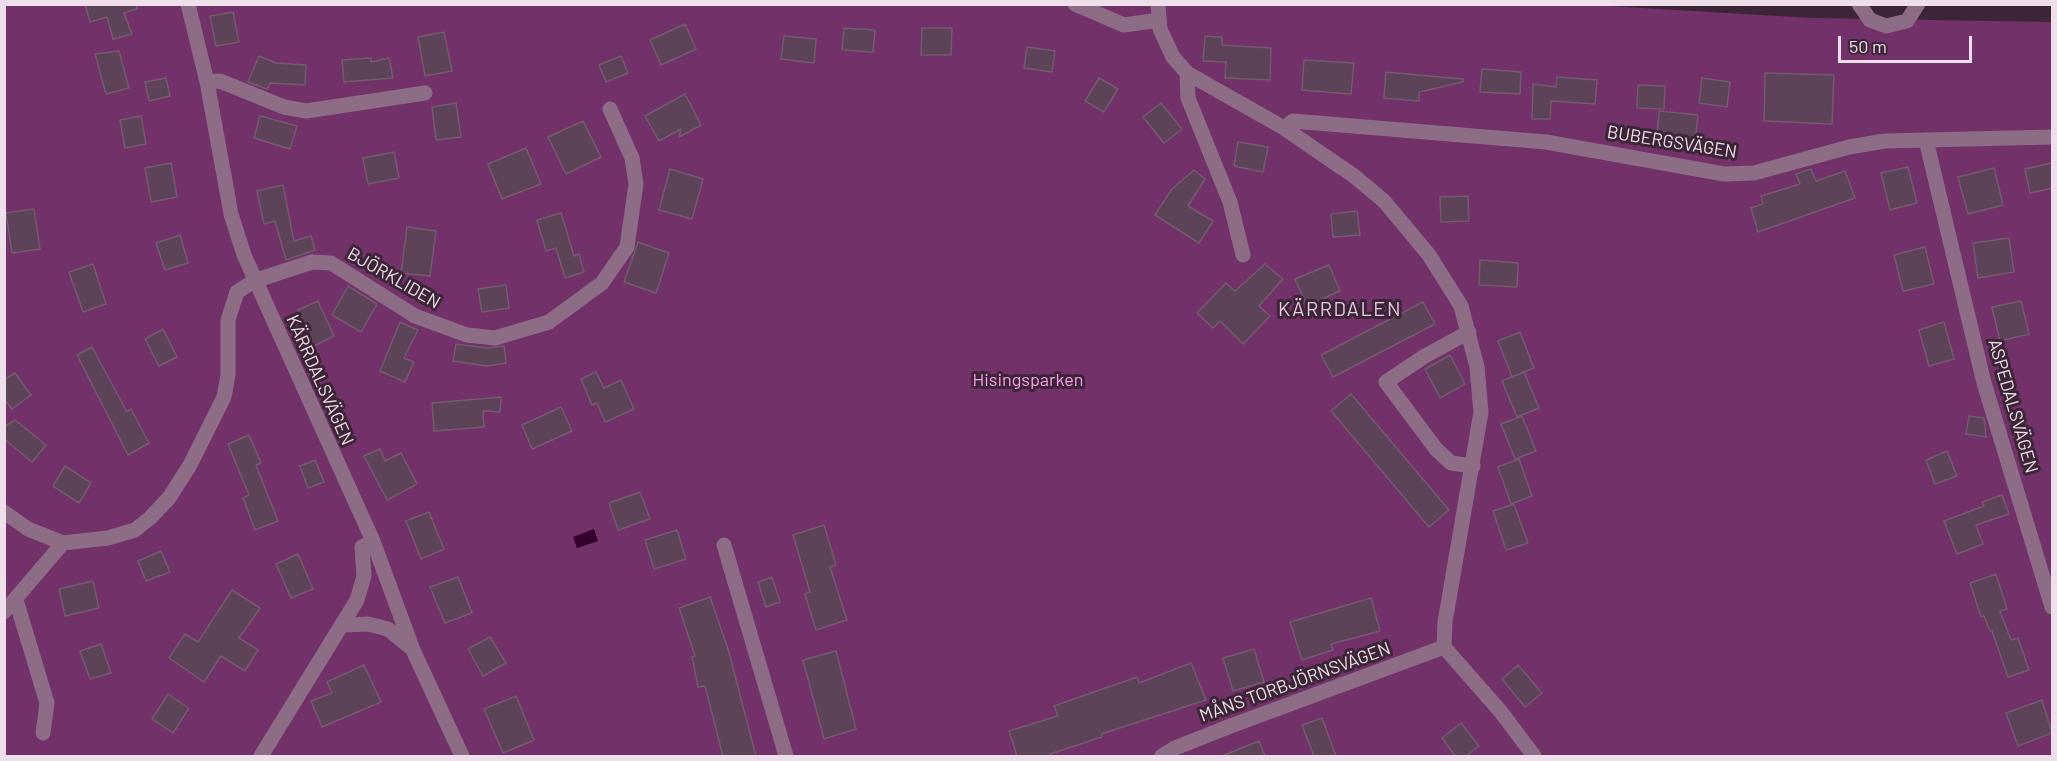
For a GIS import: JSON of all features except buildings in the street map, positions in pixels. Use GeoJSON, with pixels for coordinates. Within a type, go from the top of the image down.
{"type":"FeatureCollection","features":[{"type":"Feature","properties":{"kind":"street","name":"KÄRRDALSVÄGEN"},"geometry":{"type":"LineString","coordinates":[[188,4],[207,82],[231,214],[254,281],[373,541],[412,650],[462,756]]}},
{"type":"Feature","properties":{"kind":"street"},"geometry":{"type":"LineString","coordinates":[[1075,4],[1124,24],[1158,12],[1173,57],[1187,73],[1284,128],[1354,176],[1401,218],[1447,281],[1461,306],[1469,332],[1477,367],[1481,412],[1445,622],[1444,647],[1502,712],[1534,756]]}},
{"type":"Feature","properties":{"kind":"street"},"geometry":{"type":"LineString","coordinates":[[1859,4],[1870,20],[1886,26],[1907,21],[1918,4]]}},
{"type":"Feature","properties":{"kind":"street"},"geometry":{"type":"LineString","coordinates":[[1187,73],[1188,98],[1230,202],[1243,255]]}},
{"type":"Feature","properties":{"kind":"street"},"geometry":{"type":"LineString","coordinates":[[207,82],[220,81],[284,107],[306,111],[425,93]]}},
{"type":"Feature","properties":{"kind":"street","name":"BJÖRKLIDEN"},"geometry":{"type":"LineString","coordinates":[[254,281],[312,262],[331,263],[415,316],[467,335],[495,338],[548,318],[602,283],[627,247],[636,184],[632,158],[610,110]]}},
{"type":"Feature","properties":{"kind":"street","name":"BUBERGSVÄGEN"},"geometry":{"type":"LineString","coordinates":[[1284,128],[1293,121],[1546,142],[1724,174],[1754,173],[1849,147],[1885,141],[2052,137]]}},
{"type":"Feature","properties":{"kind":"street","name":"ASPEDALSVÄGEN"},"geometry":{"type":"LineString","coordinates":[[1926,140],[1984,382],[2052,607]]}},
{"type":"Feature","properties":{"kind":"street"},"geometry":{"type":"LineString","coordinates":[[4,512],[28,529],[63,543],[108,538],[135,530],[150,518],[169,498],[190,465],[224,397],[228,375],[228,320],[237,292],[254,281]]}},
{"type":"Feature","properties":{"kind":"street"},"geometry":{"type":"LineString","coordinates":[[1469,332],[1425,356],[1386,382],[1436,449],[1451,463],[1473,466]]}},
{"type":"Feature","properties":{"kind":"street"},"geometry":{"type":"LineString","coordinates":[[261,756],[357,600],[364,576],[362,547],[373,541]]}},
{"type":"Feature","properties":{"kind":"street"},"geometry":{"type":"LineString","coordinates":[[4,612],[63,543]]}},
{"type":"Feature","properties":{"kind":"street"},"geometry":{"type":"LineString","coordinates":[[724,545],[786,756]]}},
{"type":"Feature","properties":{"kind":"street"},"geometry":{"type":"LineString","coordinates":[[16,600],[47,703],[43,733]]}},
{"type":"Feature","properties":{"kind":"street"},"geometry":{"type":"LineString","coordinates":[[343,625],[368,624],[388,629],[404,640],[412,650]]}},
{"type":"Feature","properties":{"kind":"street","name":"MÅNS TORBJÖRNSVÄGEN"},"geometry":{"type":"LineString","coordinates":[[1162,756],[1175,748],[1228,727],[1444,647]]}},
{"type":"Feature","properties":{"kind":"green space","name":"Hisingsparken"},"geometry":{"type":"Polygon","coordinates":[[[1574,4],[1812,18],[2052,22],[2052,756],[5,756],[4,5],[1574,4]]]}},
{"type":"Feature","properties":{"kind":"shaded area"},"geometry":{"type":"Polygon","coordinates":[[[594,529],[598,541],[577,548],[573,537],[594,529]]]}},
{"type":"Feature","properties":{"kind":"district","name":"KÄRRDALEN"},"geometry":{"type":"Point","coordinates":[1340,309]}}]}
